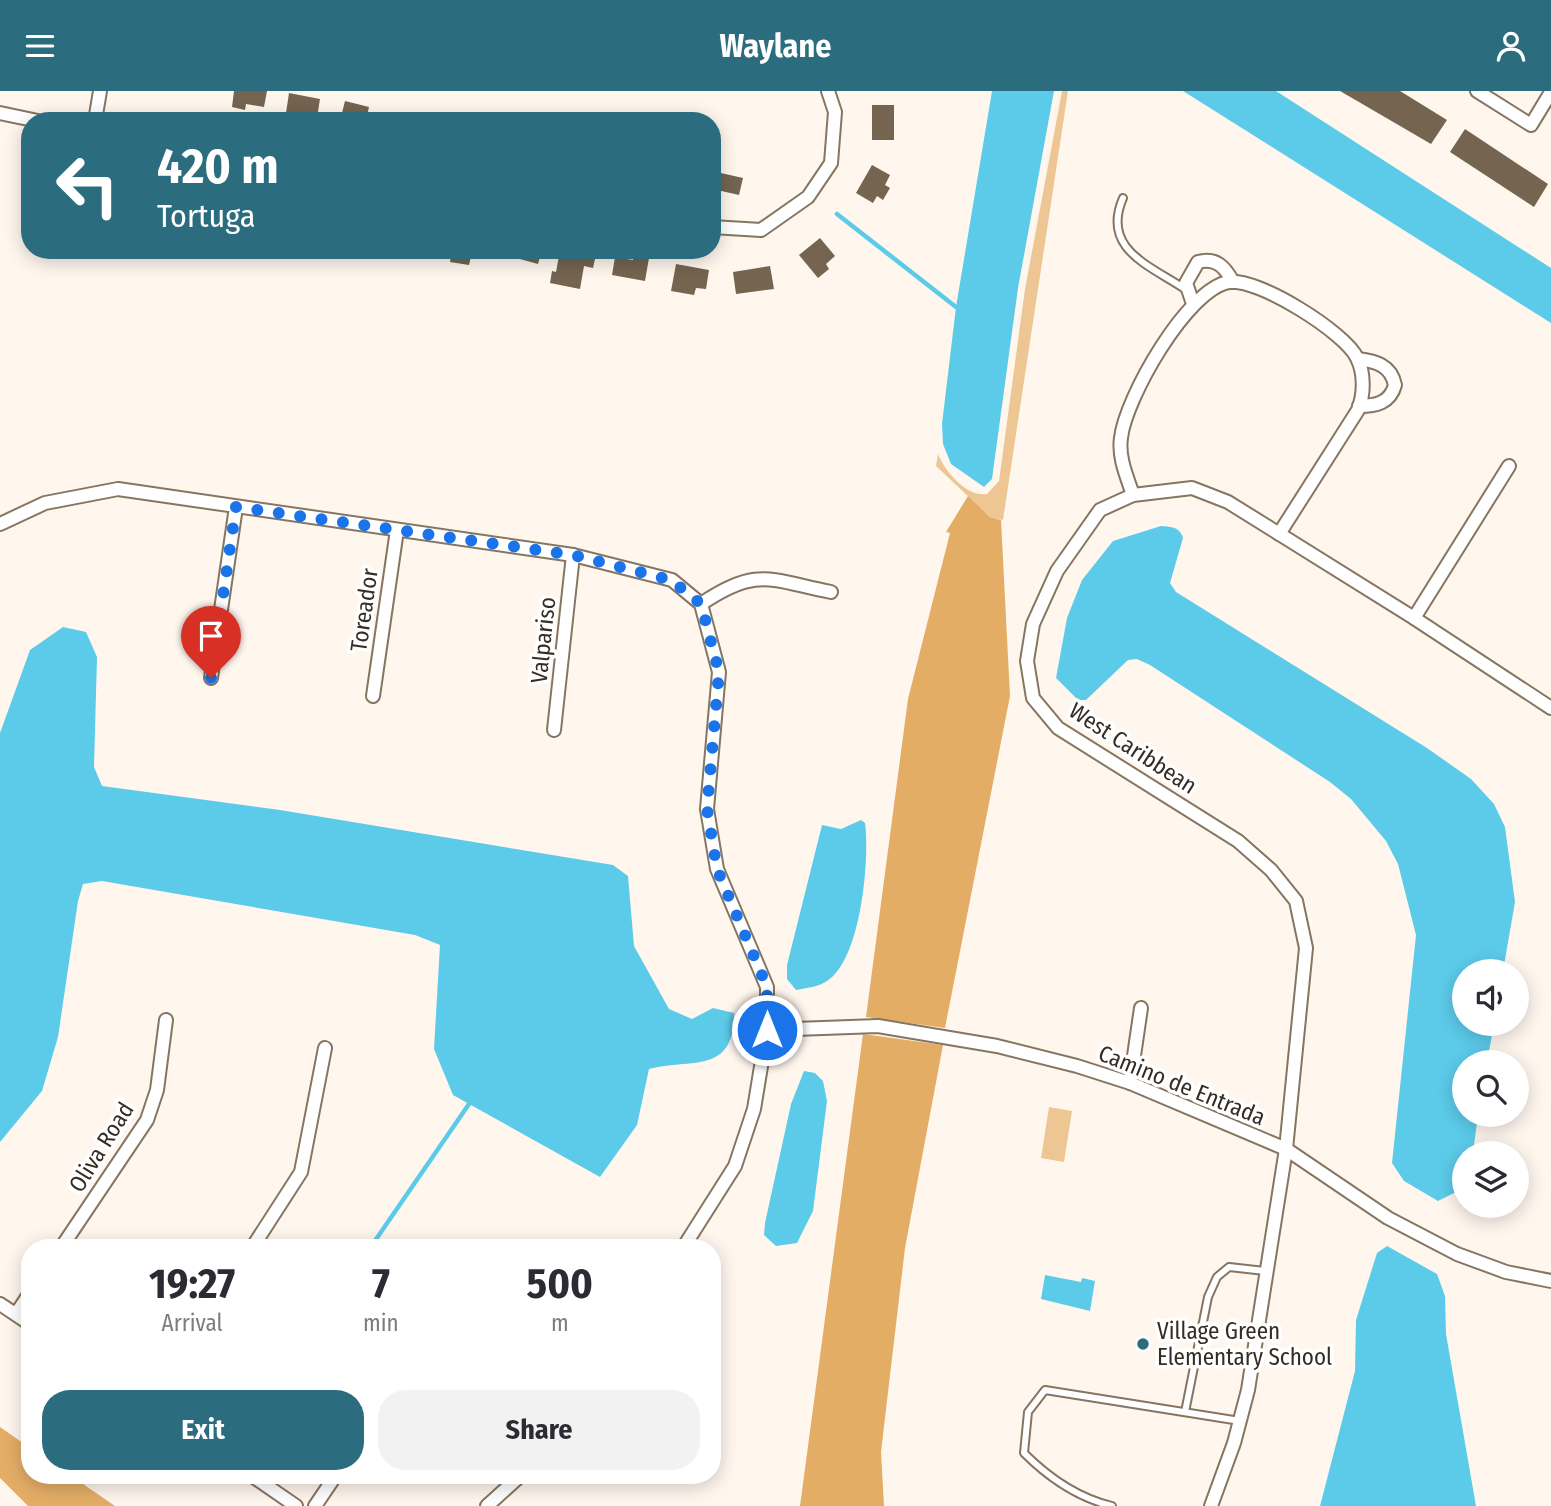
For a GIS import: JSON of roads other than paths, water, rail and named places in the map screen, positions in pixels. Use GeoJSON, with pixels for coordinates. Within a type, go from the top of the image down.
{"type":"FeatureCollection","features":[{"type":"Feature","properties":{"kind":"street"},"geometry":{"type":"LineString","coordinates":[[96,112],[100,91]]}},
{"type":"Feature","properties":{"kind":"street"},"geometry":{"type":"LineString","coordinates":[[721,228],[761,230],[807,197],[831,163],[835,112],[828,91]]}},
{"type":"Feature","properties":{"kind":"street"},"geometry":{"type":"LineString","coordinates":[[1478,91],[1531,125],[1551,92]]}},
{"type":"Feature","properties":{"kind":"street"},"geometry":{"type":"LineString","coordinates":[[0,113],[21,117]]}},
{"type":"Feature","properties":{"kind":"street"},"geometry":{"type":"LineString","coordinates":[[1193,304],[1186,290],[1190,272],[1198,262],[1207,260],[1226,268],[1233,282]]}},
{"type":"Feature","properties":{"kind":"street"},"geometry":{"type":"LineString","coordinates":[[1133,495],[1121,452],[1121,438],[1127,414],[1153,364],[1193,304],[1212,289],[1233,282],[1260,287],[1349,345],[1358,359],[1362,386],[1359,406],[1279,534]]}},
{"type":"Feature","properties":{"kind":"street"},"geometry":{"type":"LineString","coordinates":[[1358,359],[1382,365],[1390,371],[1395,385],[1387,400],[1378,405],[1359,406]]}},
{"type":"Feature","properties":{"kind":"street"},"geometry":{"type":"LineString","coordinates":[[1414,618],[1509,467]]}},
{"type":"Feature","properties":{"kind":"street","name":"West Caribbean"},"geometry":{"type":"LineString","coordinates":[[1211,1506],[1240,1421],[1286,1149],[1306,948],[1296,901],[1271,870],[1238,841],[1058,728],[1033,698],[1027,661],[1033,624],[1056,571],[1100,510],[1133,495],[1162,489],[1192,488],[1228,502],[1550,703]]}},
{"type":"Feature","properties":{"kind":"street"},"geometry":{"type":"LineString","coordinates":[[0,524],[44,503],[118,489],[573,555],[671,580],[701,604],[719,672],[707,809],[717,869],[767,987],[767,1030],[754,1109],[735,1166],[689,1239]]}},
{"type":"Feature","properties":{"kind":"street"},"geometry":{"type":"LineString","coordinates":[[211,678],[236,507]]}},
{"type":"Feature","properties":{"kind":"street","name":"Toreador"},"geometry":{"type":"LineString","coordinates":[[373,696],[397,530]]}},
{"type":"Feature","properties":{"kind":"street","name":"Valpariso"},"geometry":{"type":"LineString","coordinates":[[554,730],[573,555]]}},
{"type":"Feature","properties":{"kind":"street"},"geometry":{"type":"LineString","coordinates":[[701,604],[735,582],[752,578],[831,591]]}},
{"type":"Feature","properties":{"kind":"street"},"geometry":{"type":"LineString","coordinates":[[1130,1083],[1142,1008]]}},
{"type":"Feature","properties":{"kind":"street","name":"Oliva Road"},"geometry":{"type":"LineString","coordinates":[[67,1239],[146,1120],[157,1090],[166,1020]]}},
{"type":"Feature","properties":{"kind":"street","name":"Camino de Entrada"},"geometry":{"type":"LineString","coordinates":[[767,1030],[858,1025],[904,1029],[1035,1054],[1130,1083],[1286,1149],[1388,1219],[1435,1243],[1506,1272],[1551,1281]]}},
{"type":"Feature","properties":{"kind":"street"},"geometry":{"type":"LineString","coordinates":[[259,1239],[301,1172],[325,1048]]}},
{"type":"Feature","properties":{"kind":"street"},"geometry":{"type":"LineString","coordinates":[[0,1304],[21,1318]]}},
{"type":"Feature","properties":{"kind":"street"},"geometry":{"type":"LineString","coordinates":[[16,1314],[21,1306]]}},
{"type":"Feature","properties":{"kind":"street"},"geometry":{"type":"LineString","coordinates":[[264,1484],[296,1506]]}},
{"type":"Feature","properties":{"kind":"street"},"geometry":{"type":"LineString","coordinates":[[315,1506],[330,1484]]}},
{"type":"Feature","properties":{"kind":"street"},"geometry":{"type":"LineString","coordinates":[[487,1506],[511,1484]]}},
{"type":"Feature","properties":{"kind":"lane"},"geometry":{"type":"LineString","coordinates":[[1124,198],[1116,226],[1118,238],[1138,258],[1186,290]]}},
{"type":"Feature","properties":{"kind":"lane"},"geometry":{"type":"LineString","coordinates":[[1185,1412],[1208,1297],[1217,1277],[1229,1267],[1265,1271]]}},
{"type":"Feature","properties":{"kind":"lane"},"geometry":{"type":"LineString","coordinates":[[1112,1506],[1096,1502],[1044,1473],[1024,1453],[1028,1412],[1045,1390],[1240,1421]]}},
{"type":"Feature","properties":{"kind":"water"},"geometry":{"type":"Polygon","coordinates":[[[992,91],[1054,91],[1018,288],[992,479],[984,487],[951,464],[943,444],[942,424],[956,307],[992,91]]]}},
{"type":"Feature","properties":{"kind":"water"},"geometry":{"type":"Polygon","coordinates":[[[1183,91],[1276,91],[1551,268],[1551,323],[1183,91]]]}},
{"type":"Feature","properties":{"kind":"water"},"geometry":{"type":"Polygon","coordinates":[[[1161,526],[1178,530],[1183,538],[1170,583],[1176,592],[1427,748],[1471,779],[1494,804],[1505,827],[1515,902],[1505,959],[1452,959],[1452,1036],[1492,1036],[1489,1050],[1452,1050],[1452,1127],[1476,1127],[1475,1141],[1452,1141],[1452,1194],[1438,1201],[1404,1181],[1392,1163],[1416,935],[1398,864],[1386,841],[1351,799],[1330,782],[1150,665],[1137,659],[1128,660],[1086,700],[1078,700],[1056,678],[1067,618],[1082,580],[1113,541],[1161,526]]]}},
{"type":"Feature","properties":{"kind":"water"},"geometry":{"type":"Polygon","coordinates":[[[63,627],[86,632],[97,657],[94,767],[102,786],[280,810],[613,865],[628,876],[634,946],[669,1009],[692,1019],[713,1008],[734,1013],[732,1033],[727,1046],[719,1055],[708,1060],[649,1069],[637,1125],[600,1177],[453,1095],[434,1049],[440,945],[415,935],[102,881],[83,884],[78,901],[58,1037],[42,1091],[0,1142],[0,733],[30,650],[63,627]]]}},
{"type":"Feature","properties":{"kind":"water"},"geometry":{"type":"Polygon","coordinates":[[[861,820],[865,823],[866,839],[864,883],[861,908],[848,953],[839,970],[827,981],[796,990],[787,979],[787,965],[822,825],[841,829],[861,820]]]}},
{"type":"Feature","properties":{"kind":"water"},"geometry":{"type":"Polygon","coordinates":[[[804,1071],[815,1073],[823,1081],[827,1101],[813,1211],[797,1243],[776,1246],[764,1235],[765,1223],[791,1104],[804,1071]]]}},
{"type":"Feature","properties":{"kind":"water"},"geometry":{"type":"Polygon","coordinates":[[[1387,1246],[1437,1274],[1445,1296],[1446,1334],[1476,1506],[1320,1506],[1355,1371],[1356,1320],[1377,1253],[1387,1246]]]}},
{"type":"Feature","properties":{"kind":"water"},"geometry":{"type":"Polygon","coordinates":[[[1045,1275],[1081,1282],[1082,1278],[1095,1281],[1090,1311],[1041,1299],[1045,1275]]]}},
{"type":"Feature","properties":{"kind":"waterway"},"geometry":{"type":"LineString","coordinates":[[837,214],[956,307]]}},
{"type":"Feature","properties":{"kind":"waterway"},"geometry":{"type":"LineString","coordinates":[[376,1239],[469,1104]]}},
{"type":"Feature","properties":{"kind":"place","name":"Village Green Elementary School"},"geometry":{"type":"Point","coordinates":[1143,1344]}}]}
